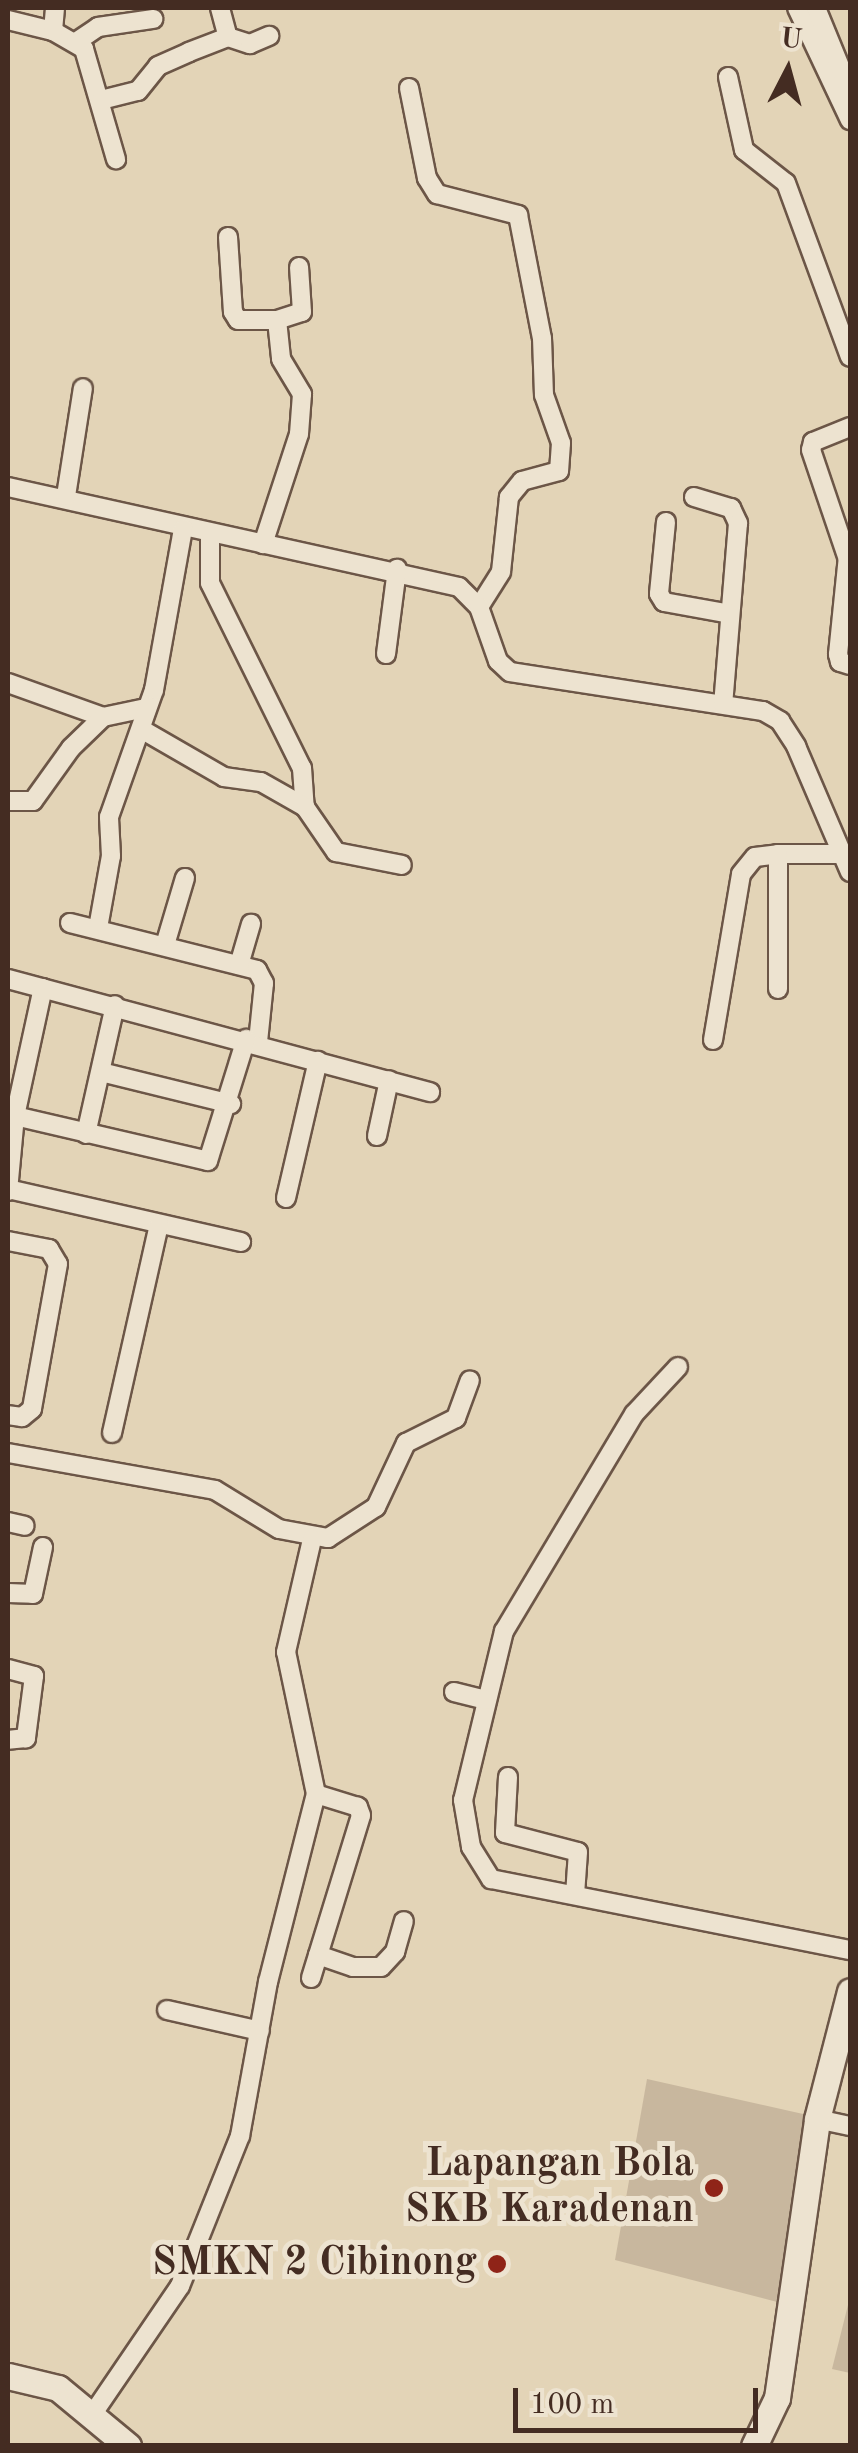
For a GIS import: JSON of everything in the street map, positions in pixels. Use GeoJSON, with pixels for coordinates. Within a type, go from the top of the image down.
{"type":"FeatureCollection","features":[{"type":"Feature","properties":{"kind":"street"},"geometry":{"type":"LineString","coordinates":[[54,31],[55,8]]}},
{"type":"Feature","properties":{"kind":"street"},"geometry":{"type":"LineString","coordinates":[[220,8],[228,37]]}},
{"type":"Feature","properties":{"kind":"street"},"geometry":{"type":"LineString","coordinates":[[797,8],[850,120]]}},
{"type":"Feature","properties":{"kind":"street"},"geometry":{"type":"LineString","coordinates":[[816,8],[850,91]]}},
{"type":"Feature","properties":{"kind":"street"},"geometry":{"type":"LineString","coordinates":[[76,42],[98,27],[154,19]]}},
{"type":"Feature","properties":{"kind":"street"},"geometry":{"type":"LineString","coordinates":[[8,20],[54,31],[84,48],[116,159]]}},
{"type":"Feature","properties":{"kind":"street"},"geometry":{"type":"LineString","coordinates":[[101,100],[127,96],[158,66],[228,37],[250,44],[270,36]]}},
{"type":"Feature","properties":{"kind":"street"},"geometry":{"type":"LineString","coordinates":[[728,77],[744,150],[786,183],[850,357]]}},
{"type":"Feature","properties":{"kind":"street"},"geometry":{"type":"LineString","coordinates":[[409,88],[427,178],[436,194],[518,215],[542,338],[544,394],[561,444],[558,471],[522,482],[509,497],[501,572],[478,608]]}},
{"type":"Feature","properties":{"kind":"street"},"geometry":{"type":"LineString","coordinates":[[228,237],[234,312],[247,321],[277,320],[302,312],[300,267]]}},
{"type":"Feature","properties":{"kind":"street"},"geometry":{"type":"LineString","coordinates":[[263,544],[302,410],[302,394],[280,359],[277,320]]}},
{"type":"Feature","properties":{"kind":"street"},"geometry":{"type":"LineString","coordinates":[[66,496],[83,388]]}},
{"type":"Feature","properties":{"kind":"street"},"geometry":{"type":"LineString","coordinates":[[850,426],[814,442],[812,450],[849,560],[838,654],[840,662],[850,664]]}},
{"type":"Feature","properties":{"kind":"street"},"geometry":{"type":"LineString","coordinates":[[8,487],[66,496],[210,535],[397,569],[459,588],[478,608],[493,650],[510,672],[577,687],[724,704],[780,721],[850,872]]}},
{"type":"Feature","properties":{"kind":"street"},"geometry":{"type":"LineString","coordinates":[[694,498],[724,504],[736,515],[724,704]]}},
{"type":"Feature","properties":{"kind":"street"},"geometry":{"type":"LineString","coordinates":[[666,522],[659,594],[664,602],[730,614]]}},
{"type":"Feature","properties":{"kind":"street"},"geometry":{"type":"LineString","coordinates":[[98,928],[110,872],[109,817],[142,729],[142,709],[154,690],[183,528]]}},
{"type":"Feature","properties":{"kind":"street"},"geometry":{"type":"LineString","coordinates":[[210,535],[210,583],[302,768],[304,807]]}},
{"type":"Feature","properties":{"kind":"street"},"geometry":{"type":"LineString","coordinates":[[386,654],[397,569]]}},
{"type":"Feature","properties":{"kind":"street"},"geometry":{"type":"LineString","coordinates":[[8,683],[103,717],[142,709]]}},
{"type":"Feature","properties":{"kind":"street"},"geometry":{"type":"LineString","coordinates":[[8,802],[33,802],[71,748],[103,717]]}},
{"type":"Feature","properties":{"kind":"street"},"geometry":{"type":"LineString","coordinates":[[142,729],[224,777],[261,782],[304,807],[336,852],[402,865]]}},
{"type":"Feature","properties":{"kind":"street"},"geometry":{"type":"LineString","coordinates":[[712,1040],[742,874],[750,859],[778,854],[840,854]]}},
{"type":"Feature","properties":{"kind":"street"},"geometry":{"type":"LineString","coordinates":[[778,854],[778,989]]}},
{"type":"Feature","properties":{"kind":"street"},"geometry":{"type":"LineString","coordinates":[[165,945],[185,878]]}},
{"type":"Feature","properties":{"kind":"street"},"geometry":{"type":"LineString","coordinates":[[15,1116],[208,1161],[252,1040],[263,978],[239,965],[70,922]]}},
{"type":"Feature","properties":{"kind":"street"},"geometry":{"type":"LineString","coordinates":[[239,965],[251,924]]}},
{"type":"Feature","properties":{"kind":"street"},"geometry":{"type":"LineString","coordinates":[[8,979],[252,1040],[430,1092]]}},
{"type":"Feature","properties":{"kind":"street"},"geometry":{"type":"LineString","coordinates":[[44,988],[15,1116],[8,1190],[242,1242]]}},
{"type":"Feature","properties":{"kind":"street"},"geometry":{"type":"LineString","coordinates":[[86,1134],[115,1005]]}},
{"type":"Feature","properties":{"kind":"street"},"geometry":{"type":"LineString","coordinates":[[286,1198],[318,1061]]}},
{"type":"Feature","properties":{"kind":"street"},"geometry":{"type":"LineString","coordinates":[[101,1072],[231,1104]]}},
{"type":"Feature","properties":{"kind":"street"},"geometry":{"type":"LineString","coordinates":[[377,1136],[389,1080]]}},
{"type":"Feature","properties":{"kind":"street"},"geometry":{"type":"LineString","coordinates":[[112,1433],[159,1224]]}},
{"type":"Feature","properties":{"kind":"street"},"geometry":{"type":"LineString","coordinates":[[8,1242],[48,1249],[58,1264],[32,1408],[22,1417],[8,1415]]}},
{"type":"Feature","properties":{"kind":"street"},"geometry":{"type":"LineString","coordinates":[[678,1367],[634,1414],[544,1574],[513,1614],[486,1700],[463,1800],[483,1873],[850,1950]]}},
{"type":"Feature","properties":{"kind":"street"},"geometry":{"type":"LineString","coordinates":[[8,1454],[215,1490],[279,1529],[312,1539],[344,1532],[370,1514],[406,1443],[456,1418],[470,1380]]}},
{"type":"Feature","properties":{"kind":"street"},"geometry":{"type":"LineString","coordinates":[[92,2416],[180,2286],[196,2233],[232,2162],[316,1794],[286,1652],[312,1539]]}},
{"type":"Feature","properties":{"kind":"street"},"geometry":{"type":"LineString","coordinates":[[8,1593],[26,1596],[39,1586],[43,1547]]}},
{"type":"Feature","properties":{"kind":"street"},"geometry":{"type":"LineString","coordinates":[[8,1669],[34,1676],[26,1738],[8,1740]]}},
{"type":"Feature","properties":{"kind":"street"},"geometry":{"type":"LineString","coordinates":[[454,1692],[486,1700]]}},
{"type":"Feature","properties":{"kind":"street"},"geometry":{"type":"LineString","coordinates":[[508,1777],[505,1833],[578,1852],[575,1891]]}},
{"type":"Feature","properties":{"kind":"street"},"geometry":{"type":"LineString","coordinates":[[312,1978],[361,1814],[358,1807],[316,1794]]}},
{"type":"Feature","properties":{"kind":"street"},"geometry":{"type":"LineString","coordinates":[[318,1955],[353,1967],[381,1967],[395,1952],[404,1922]]}},
{"type":"Feature","properties":{"kind":"street"},"geometry":{"type":"LineString","coordinates":[[754,2446],[777,2398],[817,2119],[850,1991]]}},
{"type":"Feature","properties":{"kind":"street"},"geometry":{"type":"LineString","coordinates":[[167,2010],[260,2031]]}},
{"type":"Feature","properties":{"kind":"street"},"geometry":{"type":"LineString","coordinates":[[817,2119],[850,2126]]}},
{"type":"Feature","properties":{"kind":"street"},"geometry":{"type":"LineString","coordinates":[[8,2376],[58,2388],[128,2446]]}},
{"type":"Feature","properties":{"kind":"shaded area","name":"Lapangan Bola SKB Karadenan"},"geometry":{"type":"Polygon","coordinates":[[[647,2079],[812,2116],[781,2303],[615,2260],[647,2079]]]}},
{"type":"Feature","properties":{"kind":"shaded area"},"geometry":{"type":"Polygon","coordinates":[[[850,2297],[850,2373],[832,2369],[850,2297]]]}},
{"type":"Feature","properties":{"kind":"place","name":"Lapangan Bola SKB Karadenan"},"geometry":{"type":"Point","coordinates":[714,2188]}},
{"type":"Feature","properties":{"kind":"place","name":"SMKN 2 Cibinong"},"geometry":{"type":"Point","coordinates":[497,2264]}}]}
